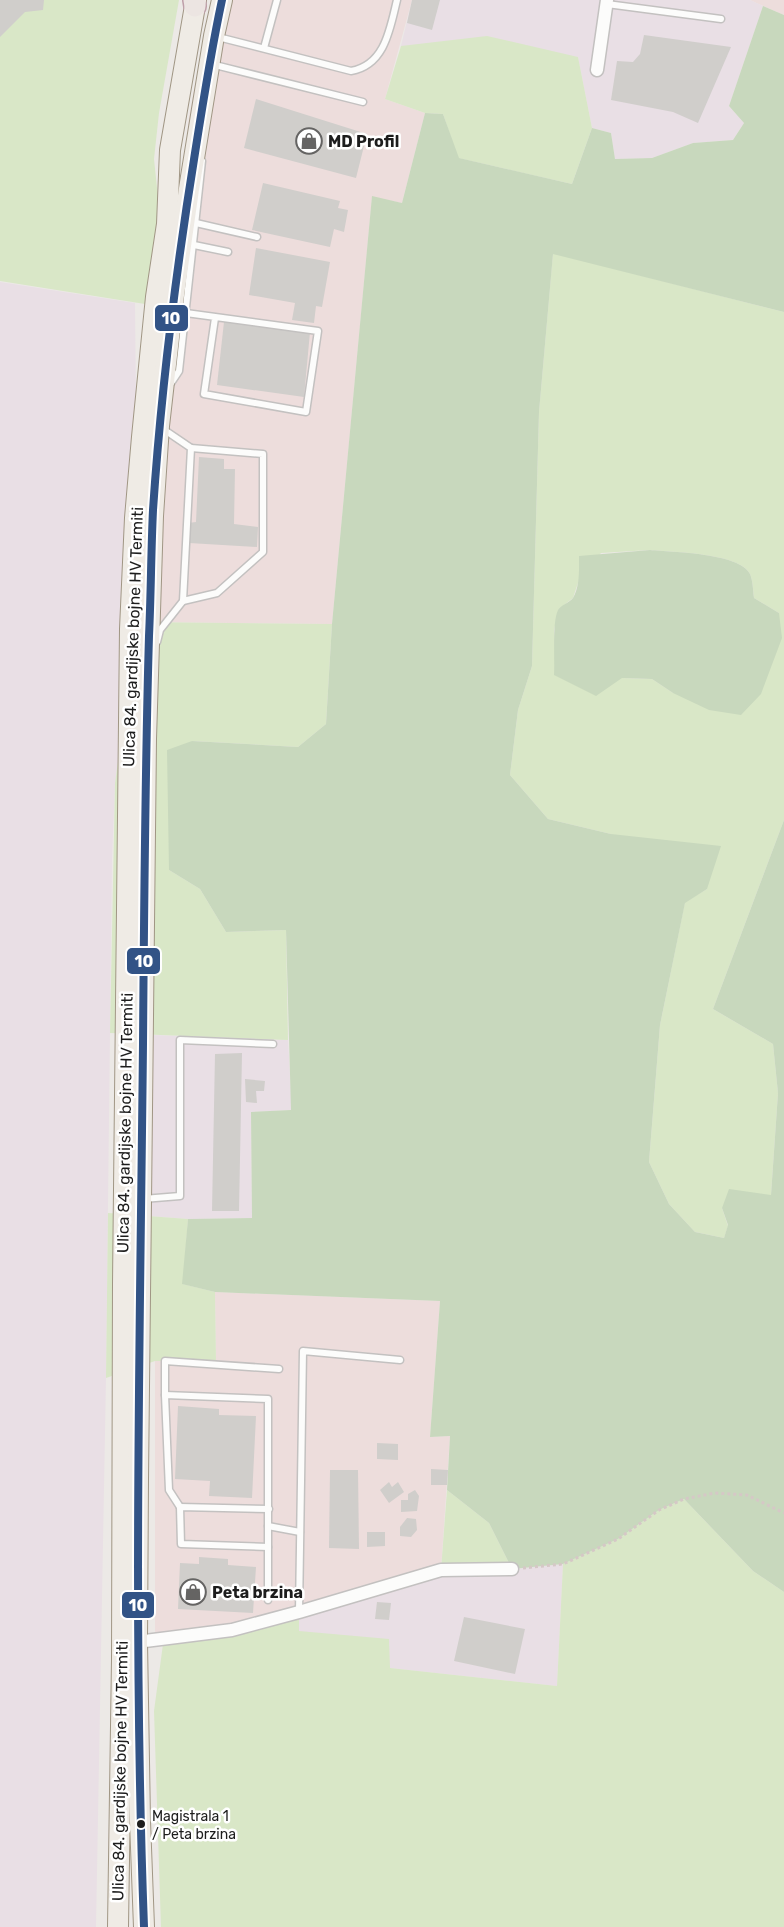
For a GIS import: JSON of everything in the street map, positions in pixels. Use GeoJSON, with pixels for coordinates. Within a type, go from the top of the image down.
{"type":"FeatureCollection","features":[{"type":"Feature","properties":{"kind":"main road","name":"Ulica 84. gardijske bojne HV Termiti"},"geometry":{"type":"LineString","coordinates":[[144,1927],[138,1642],[149,626],[159,426],[174,291],[196,145],[222,0]]}},
{"type":"Feature","properties":{"kind":"main road","name":"Ulica 84. gardijske bojne HV Termiti"},"geometry":{"type":"LineString","coordinates":[[118,1927],[130,629],[135,518],[151,340],[167,224],[170,150],[195,2]]}},
{"type":"Feature","properties":{"kind":"street"},"geometry":{"type":"LineString","coordinates":[[597,70],[606,2]]}},
{"type":"Feature","properties":{"kind":"street"},"geometry":{"type":"LineString","coordinates":[[138,1642],[231,1630],[441,1570],[512,1569]]}},
{"type":"Feature","properties":{"kind":"lane"},"geometry":{"type":"LineString","coordinates":[[264,48],[277,0]]}},
{"type":"Feature","properties":{"kind":"lane"},"geometry":{"type":"LineString","coordinates":[[214,36],[351,71],[371,64],[379,54],[391,27],[397,0]]}},
{"type":"Feature","properties":{"kind":"lane"},"geometry":{"type":"LineString","coordinates":[[606,2],[721,19]]}},
{"type":"Feature","properties":{"kind":"lane"},"geometry":{"type":"LineString","coordinates":[[210,64],[363,102]]}},
{"type":"Feature","properties":{"kind":"lane"},"geometry":{"type":"LineString","coordinates":[[162,396],[179,372],[203,163],[196,145]]}},
{"type":"Feature","properties":{"kind":"lane"},"geometry":{"type":"LineString","coordinates":[[196,223],[257,237]]}},
{"type":"Feature","properties":{"kind":"lane"},"geometry":{"type":"LineString","coordinates":[[194,245],[228,252]]}},
{"type":"Feature","properties":{"kind":"lane"},"geometry":{"type":"LineString","coordinates":[[186,313],[318,331],[306,412],[204,394],[215,318]]}},
{"type":"Feature","properties":{"kind":"lane"},"geometry":{"type":"LineString","coordinates":[[159,426],[191,448],[263,454],[263,552],[217,593],[183,601]]}},
{"type":"Feature","properties":{"kind":"lane"},"geometry":{"type":"LineString","coordinates":[[157,651],[160,630],[183,601],[191,448]]}},
{"type":"Feature","properties":{"kind":"lane"},"geometry":{"type":"LineString","coordinates":[[146,771],[152,738],[155,685]]}},
{"type":"Feature","properties":{"kind":"lane"},"geometry":{"type":"LineString","coordinates":[[142,1199],[180,1196],[180,1041],[273,1044]]}},
{"type":"Feature","properties":{"kind":"lane"},"geometry":{"type":"LineString","coordinates":[[299,1612],[303,1351],[400,1360]]}},
{"type":"Feature","properties":{"kind":"lane"},"geometry":{"type":"LineString","coordinates":[[268,1547],[181,1544],[180,1507],[169,1490],[165,1361],[279,1369]]}},
{"type":"Feature","properties":{"kind":"lane"},"geometry":{"type":"LineString","coordinates":[[165,1395],[268,1399],[268,1600]]}},
{"type":"Feature","properties":{"kind":"lane"},"geometry":{"type":"LineString","coordinates":[[180,1507],[268,1509]]}},
{"type":"Feature","properties":{"kind":"lane"},"geometry":{"type":"LineString","coordinates":[[268,1526],[300,1532]]}},
{"type":"Feature","properties":{"kind":"path"},"geometry":{"type":"LineString","coordinates":[[512,1569],[563,1564],[618,1539],[659,1510],[684,1499],[715,1493],[747,1495],[784,1513]]}},
{"type":"Feature","properties":{"kind":"shaded area"},"geometry":{"type":"Polygon","coordinates":[[[211,0],[412,0],[385,99],[425,113],[402,203],[372,197],[332,624],[138,622],[189,117],[211,0]]]}},
{"type":"Feature","properties":{"kind":"shaded area"},"geometry":{"type":"Polygon","coordinates":[[[412,0],[750,0],[763,6],[729,106],[744,123],[733,140],[693,143],[652,158],[615,159],[611,133],[592,128],[578,57],[401,46],[412,0]]]}},
{"type":"Feature","properties":{"kind":"shaded area"},"geometry":{"type":"Polygon","coordinates":[[[750,0],[784,0],[784,15],[763,6],[750,0]]]}},
{"type":"Feature","properties":{"kind":"shaded area"},"geometry":{"type":"Polygon","coordinates":[[[0,282],[135,303],[138,622],[115,783],[112,859],[96,1927],[0,1927],[0,282]]]}},
{"type":"Feature","properties":{"kind":"shaded area"},"geometry":{"type":"Polygon","coordinates":[[[151,1035],[288,1040],[292,1110],[251,1112],[252,1218],[188,1219],[149,1216],[151,1035]]]}},
{"type":"Feature","properties":{"kind":"shaded area"},"geometry":{"type":"Polygon","coordinates":[[[215,1292],[440,1301],[430,1437],[450,1436],[441,1570],[299,1612],[155,1640],[155,1361],[216,1360],[215,1292]]]}},
{"type":"Feature","properties":{"kind":"shaded area"},"geometry":{"type":"Polygon","coordinates":[[[563,1564],[557,1686],[390,1668],[299,1631],[299,1612],[441,1570],[512,1569],[563,1564]]]}},
{"type":"Feature","properties":{"kind":"green space"},"geometry":{"type":"Polygon","coordinates":[[[0,0],[179,0],[159,113],[154,159],[159,207],[145,304],[0,281],[0,0]]]}},
{"type":"Feature","properties":{"kind":"green space"},"geometry":{"type":"Polygon","coordinates":[[[763,6],[784,15],[784,312],[553,254],[539,412],[532,666],[518,710],[510,775],[548,819],[611,834],[721,846],[707,889],[685,903],[660,1025],[649,1162],[669,1204],[695,1232],[724,1238],[728,1225],[722,1208],[729,1189],[771,1195],[778,1093],[773,1044],[713,1009],[784,820],[784,1592],[753,1571],[684,1499],[659,1510],[618,1539],[563,1564],[512,1569],[489,1523],[447,1490],[450,1436],[430,1437],[440,1301],[215,1292],[182,1284],[188,1219],[252,1218],[251,1112],[291,1110],[286,930],[226,932],[200,889],[169,870],[167,750],[192,741],[298,747],[326,724],[332,624],[372,196],[402,203],[425,113],[443,114],[459,158],[572,184],[592,128],[611,133],[615,159],[652,158],[693,143],[733,140],[744,123],[729,106],[763,6]]]}},
{"type":"Feature","properties":{"kind":"green space"},"geometry":{"type":"Polygon","coordinates":[[[487,36],[578,57],[592,128],[572,184],[458,158],[443,114],[425,113],[385,99],[401,46],[487,36]]]}},
{"type":"Feature","properties":{"kind":"green space"},"geometry":{"type":"Polygon","coordinates":[[[553,253],[784,312],[784,820],[713,1009],[773,1044],[778,1093],[771,1195],[722,1208],[728,1226],[724,1238],[695,1232],[669,1204],[649,1162],[660,1025],[685,902],[707,889],[611,834],[548,819],[510,775],[518,710],[532,666],[539,412],[553,253]],[[650,550],[601,553],[579,580],[573,598],[559,609],[554,630],[555,648],[622,678],[652,679],[673,693],[779,613],[754,598],[751,577],[744,567],[704,555],[650,550]]]}},
{"type":"Feature","properties":{"kind":"green space"},"geometry":{"type":"Polygon","coordinates":[[[650,550],[704,555],[744,567],[750,574],[754,598],[779,613],[782,638],[761,694],[741,715],[709,710],[673,693],[652,679],[622,678],[596,696],[554,675],[556,616],[559,608],[573,598],[577,589],[579,556],[650,550]]]}},
{"type":"Feature","properties":{"kind":"green space"},"geometry":{"type":"Polygon","coordinates":[[[138,622],[332,624],[326,724],[298,747],[192,741],[169,870],[200,889],[226,932],[286,930],[288,1040],[110,1033],[115,783],[138,622]]]}},
{"type":"Feature","properties":{"kind":"green space"},"geometry":{"type":"Polygon","coordinates":[[[108,1213],[188,1219],[183,1284],[215,1292],[216,1361],[155,1361],[106,1378],[108,1213]]]}},
{"type":"Feature","properties":{"kind":"green space"},"geometry":{"type":"Polygon","coordinates":[[[447,1490],[489,1523],[512,1569],[441,1570],[447,1490]]]}},
{"type":"Feature","properties":{"kind":"green space"},"geometry":{"type":"Polygon","coordinates":[[[684,1499],[753,1571],[784,1592],[784,1927],[161,1927],[154,1711],[163,1644],[299,1612],[299,1631],[389,1639],[390,1668],[557,1686],[563,1564],[618,1539],[659,1510],[684,1499]]]}},
{"type":"Feature","properties":{"kind":"building"},"geometry":{"type":"Polygon","coordinates":[[[0,0],[44,0],[43,10],[25,12],[0,37],[0,0]]]}},
{"type":"Feature","properties":{"kind":"building"},"geometry":{"type":"Polygon","coordinates":[[[412,0],[440,0],[432,30],[407,23],[412,0]]]}},
{"type":"Feature","properties":{"kind":"building"},"geometry":{"type":"Polygon","coordinates":[[[644,35],[731,47],[698,123],[673,112],[611,100],[617,61],[633,62],[640,54],[644,35]]]}},
{"type":"Feature","properties":{"kind":"building"},"geometry":{"type":"Polygon","coordinates":[[[256,99],[367,134],[356,178],[244,148],[256,99]]]}},
{"type":"Feature","properties":{"kind":"building"},"geometry":{"type":"Polygon","coordinates":[[[263,183],[340,201],[338,208],[348,210],[344,232],[334,229],[330,247],[252,230],[263,183]]]}},
{"type":"Feature","properties":{"kind":"building"},"geometry":{"type":"Polygon","coordinates":[[[256,248],[330,262],[322,307],[316,306],[314,323],[292,320],[295,303],[249,295],[256,248]]]}},
{"type":"Feature","properties":{"kind":"building"},"geometry":{"type":"Polygon","coordinates":[[[224,322],[310,332],[304,397],[217,385],[224,322]]]}},
{"type":"Feature","properties":{"kind":"building"},"geometry":{"type":"Polygon","coordinates":[[[199,457],[224,459],[224,469],[235,469],[234,524],[258,527],[257,547],[189,543],[188,523],[196,522],[199,457]]]}},
{"type":"Feature","properties":{"kind":"building"},"geometry":{"type":"Polygon","coordinates":[[[242,1053],[239,1211],[212,1211],[215,1054],[242,1053]]]}},
{"type":"Feature","properties":{"kind":"building"},"geometry":{"type":"Polygon","coordinates":[[[245,1079],[265,1081],[264,1091],[256,1091],[257,1103],[246,1102],[245,1079]]]}},
{"type":"Feature","properties":{"kind":"building"},"geometry":{"type":"Polygon","coordinates":[[[178,1406],[219,1409],[219,1415],[256,1416],[252,1498],[209,1496],[210,1481],[175,1479],[178,1406]]]}},
{"type":"Feature","properties":{"kind":"building"},"geometry":{"type":"Polygon","coordinates":[[[377,1443],[398,1444],[398,1460],[377,1459],[377,1443]]]}},
{"type":"Feature","properties":{"kind":"building"},"geometry":{"type":"Polygon","coordinates":[[[431,1469],[448,1470],[447,1485],[431,1485],[431,1469]]]}},
{"type":"Feature","properties":{"kind":"building"},"geometry":{"type":"Polygon","coordinates":[[[330,1470],[358,1470],[359,1549],[329,1548],[330,1470]]]}},
{"type":"Feature","properties":{"kind":"building"},"geometry":{"type":"Polygon","coordinates":[[[389,1482],[392,1487],[398,1482],[404,1492],[389,1503],[380,1490],[389,1482]]]}},
{"type":"Feature","properties":{"kind":"building"},"geometry":{"type":"Polygon","coordinates":[[[415,1490],[419,1496],[417,1511],[401,1512],[401,1500],[408,1500],[408,1494],[415,1490]]]}},
{"type":"Feature","properties":{"kind":"building"},"geometry":{"type":"Polygon","coordinates":[[[407,1518],[416,1519],[417,1530],[411,1537],[400,1536],[400,1527],[407,1518]]]}},
{"type":"Feature","properties":{"kind":"building"},"geometry":{"type":"Polygon","coordinates":[[[367,1532],[385,1532],[385,1546],[367,1547],[367,1532]]]}},
{"type":"Feature","properties":{"kind":"building"},"geometry":{"type":"Polygon","coordinates":[[[199,1557],[228,1559],[228,1565],[256,1567],[253,1613],[178,1609],[180,1563],[199,1564],[199,1557]]]}},
{"type":"Feature","properties":{"kind":"building"},"geometry":{"type":"Polygon","coordinates":[[[377,1602],[391,1603],[389,1620],[375,1619],[377,1602]]]}},
{"type":"Feature","properties":{"kind":"building"},"geometry":{"type":"Polygon","coordinates":[[[464,1617],[525,1629],[515,1674],[454,1661],[464,1617]]]}},
{"type":"Feature","properties":{"kind":"transit line","name":"10"},"geometry":{"type":"LineString","coordinates":[[144,1927],[139,1706],[138,1486],[146,789],[152,526],[160,420],[175,286],[201,115],[222,0]]}},
{"type":"Feature","properties":{"kind":"place","name":"MD Profil"},"geometry":{"type":"Point","coordinates":[309,141]}},
{"type":"Feature","properties":{"kind":"place","name":"Peta brzina"},"geometry":{"type":"Point","coordinates":[193,1592]}},
{"type":"Feature","properties":{"kind":"place","name":"Magistrala 1 / Peta brzina"},"geometry":{"type":"Point","coordinates":[141,1824]}}]}
